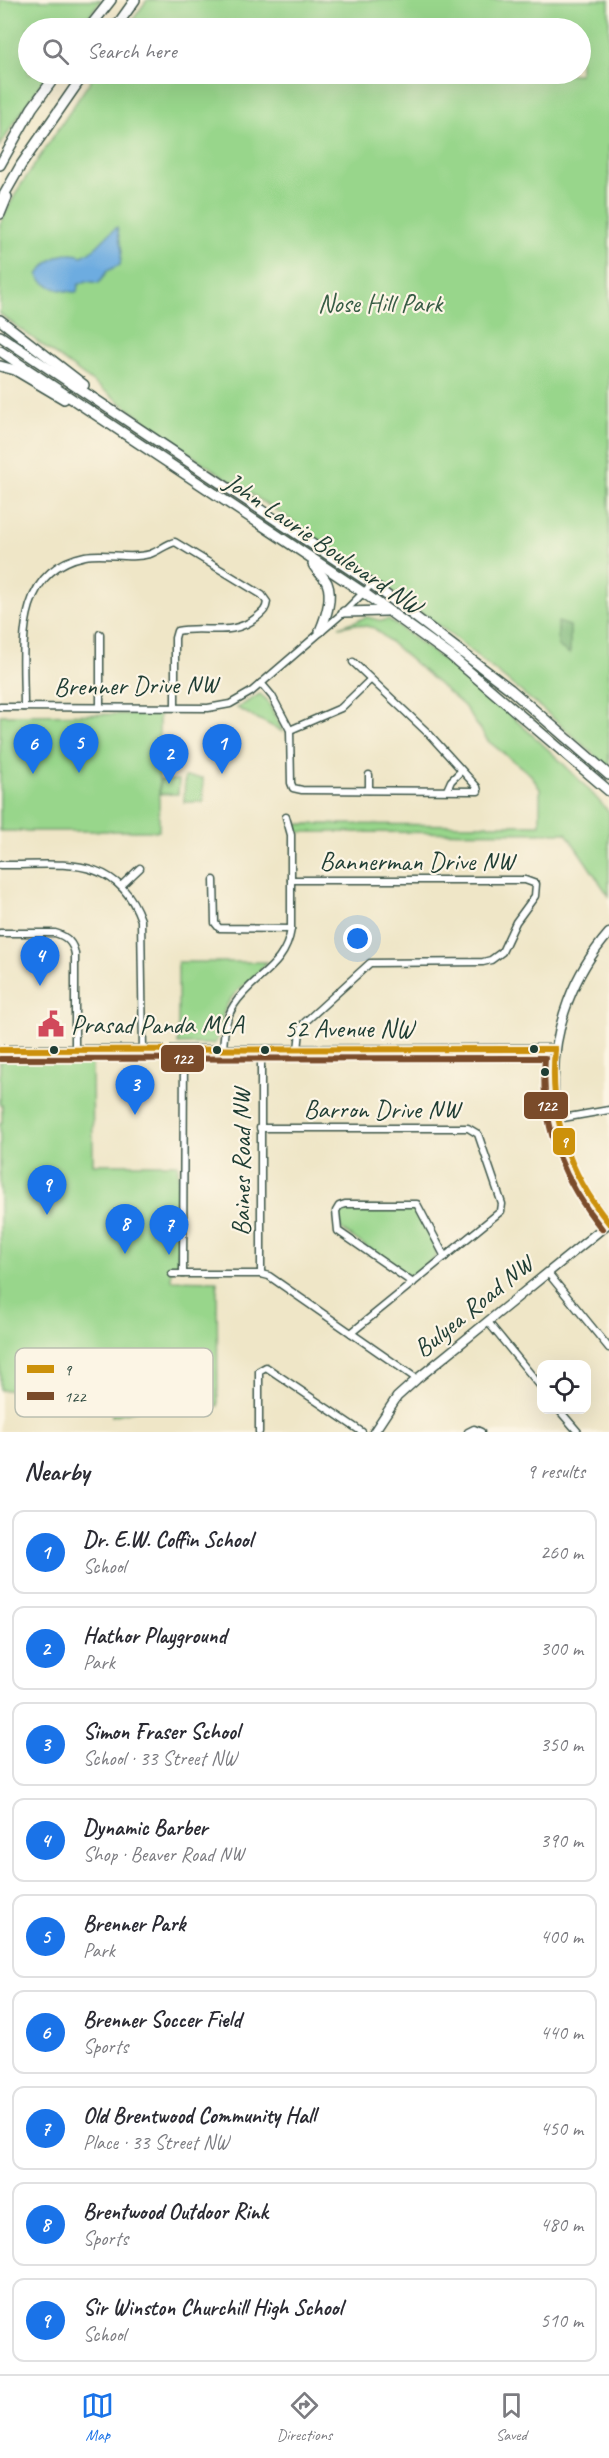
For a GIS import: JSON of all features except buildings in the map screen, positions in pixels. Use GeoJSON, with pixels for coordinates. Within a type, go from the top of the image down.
{"type":"FeatureCollection","features":[{"type":"Feature","properties":{"kind":"main road"},"geometry":{"type":"LineString","coordinates":[[97,18],[111,0]]}},
{"type":"Feature","properties":{"kind":"main road"},"geometry":{"type":"LineString","coordinates":[[122,18],[135,0]]}},
{"type":"Feature","properties":{"kind":"main road"},"geometry":{"type":"LineString","coordinates":[[0,165],[32,108],[50,84]]}},
{"type":"Feature","properties":{"kind":"main road"},"geometry":{"type":"LineString","coordinates":[[0,202],[77,84]]}},
{"type":"Feature","properties":{"kind":"main road"},"geometry":{"type":"LineString","coordinates":[[0,214],[11,183]]}},
{"type":"Feature","properties":{"kind":"main road"},"geometry":{"type":"LineString","coordinates":[[0,320],[124,416]]}},
{"type":"Feature","properties":{"kind":"main road","name":"John Laurie Boulevard NW"},"geometry":{"type":"LineString","coordinates":[[0,336],[124,416],[372,584],[501,682],[609,775]]}},
{"type":"Feature","properties":{"kind":"main road","name":"John Laurie Boulevard NW"},"geometry":{"type":"LineString","coordinates":[[0,351],[389,611],[459,663],[609,791]]}},
{"type":"Feature","properties":{"kind":"main road"},"geometry":{"type":"LineString","coordinates":[[0,366],[15,370],[53,394],[86,409]]}},
{"type":"Feature","properties":{"kind":"main road"},"geometry":{"type":"LineString","coordinates":[[311,559],[314,567],[327,582],[329,592],[327,612],[320,631]]}},
{"type":"Feature","properties":{"kind":"main road"},"geometry":{"type":"LineString","coordinates":[[344,612],[389,611]]}},
{"type":"Feature","properties":{"kind":"main road"},"geometry":{"type":"LineString","coordinates":[[574,760],[609,800]]}},
{"type":"Feature","properties":{"kind":"street"},"geometry":{"type":"LineString","coordinates":[[24,707],[25,619],[29,604],[44,579],[60,566],[79,558],[96,555],[149,554],[175,542],[262,595],[267,602],[265,610],[248,624],[238,628],[222,631],[177,631],[175,638],[175,707]]}},
{"type":"Feature","properties":{"kind":"street","name":"Brenner Drive NW"},"geometry":{"type":"LineString","coordinates":[[0,707],[208,708],[230,704],[247,695],[344,612],[372,584]]}},
{"type":"Feature","properties":{"kind":"street"},"geometry":{"type":"LineString","coordinates":[[100,634],[100,707]]}},
{"type":"Feature","properties":{"kind":"street"},"geometry":{"type":"LineString","coordinates":[[261,683],[272,696],[290,730],[293,788],[302,790],[478,791],[477,787],[429,734],[353,662]]}},
{"type":"Feature","properties":{"kind":"street"},"geometry":{"type":"LineString","coordinates":[[290,730],[341,708],[370,680]]}},
{"type":"Feature","properties":{"kind":"street"},"geometry":{"type":"LineString","coordinates":[[447,790],[461,771]]}},
{"type":"Feature","properties":{"kind":"street"},"geometry":{"type":"LineString","coordinates":[[369,775],[369,790]]}},
{"type":"Feature","properties":{"kind":"street"},"geometry":{"type":"LineString","coordinates":[[223,1049],[226,1022],[232,1008],[243,993],[279,959],[288,941],[291,929],[291,880],[290,828],[286,817]]}},
{"type":"Feature","properties":{"kind":"street"},"geometry":{"type":"LineString","coordinates":[[0,865],[84,867],[103,873],[122,885],[137,908],[141,920],[143,1050]]}},
{"type":"Feature","properties":{"kind":"street"},"geometry":{"type":"LineString","coordinates":[[122,885],[140,868]]}},
{"type":"Feature","properties":{"kind":"street"},"geometry":{"type":"LineString","coordinates":[[214,880],[215,923],[219,928],[291,929]]}},
{"type":"Feature","properties":{"kind":"street","name":"Bannerman Drive NW"},"geometry":{"type":"LineString","coordinates":[[291,880],[525,880],[536,885],[537,891],[496,957],[483,962],[370,963],[304,1023],[300,1031],[298,1050]]}},
{"type":"Feature","properties":{"kind":"street"},"geometry":{"type":"LineString","coordinates":[[0,933],[55,933],[63,936],[73,946],[75,954],[75,1050]]}},
{"type":"Feature","properties":{"kind":"street"},"geometry":{"type":"LineString","coordinates":[[609,933],[594,951],[574,985],[564,1011],[555,1049],[553,1082],[557,1119],[567,1153],[580,1181],[609,1223]]}},
{"type":"Feature","properties":{"kind":"street"},"geometry":{"type":"LineString","coordinates":[[183,1274],[184,1049]]}},
{"type":"Feature","properties":{"kind":"street","name":"52 Avenue NW"},"geometry":{"type":"LineString","coordinates":[[0,1050],[555,1049]]}},
{"type":"Feature","properties":{"kind":"street","name":"Baines Road NW"},"geometry":{"type":"LineString","coordinates":[[261,1050],[261,1274]]}},
{"type":"Feature","properties":{"kind":"street"},"geometry":{"type":"LineString","coordinates":[[557,1119],[609,1110]]}},
{"type":"Feature","properties":{"kind":"street","name":"Barron Drive NW"},"geometry":{"type":"LineString","coordinates":[[260,1128],[468,1128],[476,1131],[502,1207],[499,1214],[351,1333]]}},
{"type":"Feature","properties":{"kind":"street"},"geometry":{"type":"LineString","coordinates":[[413,1283],[338,1232],[336,1211],[339,1206],[417,1204],[445,1257]]}},
{"type":"Feature","properties":{"kind":"street","name":"Bulyea Road NW"},"geometry":{"type":"LineString","coordinates":[[374,1432],[398,1397],[417,1379],[609,1223]]}},
{"type":"Feature","properties":{"kind":"street"},"geometry":{"type":"LineString","coordinates":[[548,1273],[609,1348]]}},
{"type":"Feature","properties":{"kind":"street"},"geometry":{"type":"LineString","coordinates":[[172,1274],[261,1274],[278,1282],[417,1379]]}},
{"type":"Feature","properties":{"kind":"street"},"geometry":{"type":"LineString","coordinates":[[488,1322],[537,1382]]}},
{"type":"Feature","properties":{"kind":"street"},"geometry":{"type":"LineString","coordinates":[[259,1432],[259,1371],[266,1366],[362,1432]]}},
{"type":"Feature","properties":{"kind":"street"},"geometry":{"type":"LineString","coordinates":[[562,1414],[578,1432]]}},
{"type":"Feature","properties":{"kind":"street"},"geometry":{"type":"LineString","coordinates":[[468,1432],[474,1429],[481,1432]]}},
{"type":"Feature","properties":{"kind":"green space"},"geometry":{"type":"Polygon","coordinates":[[[0,0],[101,0],[88,18],[18,18],[18,84],[41,84],[0,146],[0,0]]]}},
{"type":"Feature","properties":{"kind":"green space","name":"Nose Hill Park"},"geometry":{"type":"Polygon","coordinates":[[[147,0],[609,0],[609,768],[546,712],[445,630],[285,516],[203,463],[0,314],[0,224],[17,191],[88,84],[591,84],[591,18],[134,18],[147,0]]]}},
{"type":"Feature","properties":{"kind":"green space"},"geometry":{"type":"Polygon","coordinates":[[[367,617],[382,621],[388,619],[476,686],[559,759],[609,812],[609,896],[566,833],[296,832],[296,824],[540,825],[540,789],[531,775],[488,741],[464,706],[374,628],[356,624],[339,627],[367,617]]]}},
{"type":"Feature","properties":{"kind":"green space"},"geometry":{"type":"Polygon","coordinates":[[[558,622],[570,626],[570,654],[558,646],[558,622]]]}},
{"type":"Feature","properties":{"kind":"green space"},"geometry":{"type":"Polygon","coordinates":[[[260,694],[267,700],[283,732],[237,708],[260,694]]]}},
{"type":"Feature","properties":{"kind":"green space"},"geometry":{"type":"Polygon","coordinates":[[[159,714],[159,831],[0,831],[0,715],[159,714]]]}},
{"type":"Feature","properties":{"kind":"green space"},"geometry":{"type":"Polygon","coordinates":[[[185,777],[203,778],[203,802],[184,802],[185,777]]]}},
{"type":"Feature","properties":{"kind":"green space"},"geometry":{"type":"Polygon","coordinates":[[[160,780],[179,780],[178,794],[160,794],[160,780]]]}},
{"type":"Feature","properties":{"kind":"green space"},"geometry":{"type":"Polygon","coordinates":[[[178,962],[267,962],[227,1005],[216,1042],[178,1044],[178,962]]]}},
{"type":"Feature","properties":{"kind":"green space"},"geometry":{"type":"Polygon","coordinates":[[[0,1060],[92,1063],[93,1164],[178,1164],[178,1263],[175,1268],[171,1269],[171,1280],[217,1281],[218,1406],[213,1406],[213,1348],[15,1348],[15,1390],[0,1390],[0,1124],[2,1123],[2,1105],[0,1104],[0,1060]]]}},
{"type":"Feature","properties":{"kind":"green space"},"geometry":{"type":"Polygon","coordinates":[[[343,1208],[413,1208],[437,1250],[435,1258],[415,1275],[408,1276],[341,1229],[339,1215],[343,1208]]]}},
{"type":"Feature","properties":{"kind":"water"},"geometry":{"type":"Polygon","coordinates":[[[117,227],[122,251],[120,265],[107,271],[99,283],[86,281],[78,285],[77,292],[72,292],[45,283],[38,275],[57,257],[69,254],[82,256],[88,253],[117,227]]]}},
{"type":"Feature","properties":{"kind":"transit line","name":"9"},"geometry":{"type":"LineString","coordinates":[[555,1049],[555,1097],[564,1142],[582,1184],[609,1223]]}},
{"type":"Feature","properties":{"kind":"transit line","name":"9"},"geometry":{"type":"LineString","coordinates":[[0,1050],[555,1049]]}},
{"type":"Feature","properties":{"kind":"transit line","name":"122"},"geometry":{"type":"LineString","coordinates":[[0,1059],[545,1058],[546,1105],[557,1149],[576,1191],[602,1229]]}},
{"type":"Feature","properties":{"kind":"place","name":"Brenner Park"},"geometry":{"type":"Point","coordinates":[79,773]}},
{"type":"Feature","properties":{"kind":"place","name":"Brenner Soccer Field"},"geometry":{"type":"Point","coordinates":[33,774]}},
{"type":"Feature","properties":{"kind":"place","name":"Dr. E.W. Coffin School"},"geometry":{"type":"Point","coordinates":[222,774]}},
{"type":"Feature","properties":{"kind":"place","name":"Hathor Playground"},"geometry":{"type":"Point","coordinates":[169,784]}},
{"type":"Feature","properties":{"kind":"place","name":"Dynamic Barber"},"geometry":{"type":"Point","coordinates":[40,986]}},
{"type":"Feature","properties":{"kind":"place","name":"Prasad Panda MLA"},"geometry":{"type":"Point","coordinates":[51,1024]}},
{"type":"Feature","properties":{"kind":"place","name":"Simon Fraser School"},"geometry":{"type":"Point","coordinates":[135,1115]}},
{"type":"Feature","properties":{"kind":"place","name":"Sir Winston Churchill High School"},"geometry":{"type":"Point","coordinates":[47,1215]}},
{"type":"Feature","properties":{"kind":"place","name":"Brentwood Outdoor Rink"},"geometry":{"type":"Point","coordinates":[125,1254]}},
{"type":"Feature","properties":{"kind":"place","name":"Old Brentwood Community Hall"},"geometry":{"type":"Point","coordinates":[169,1255]}}]}
